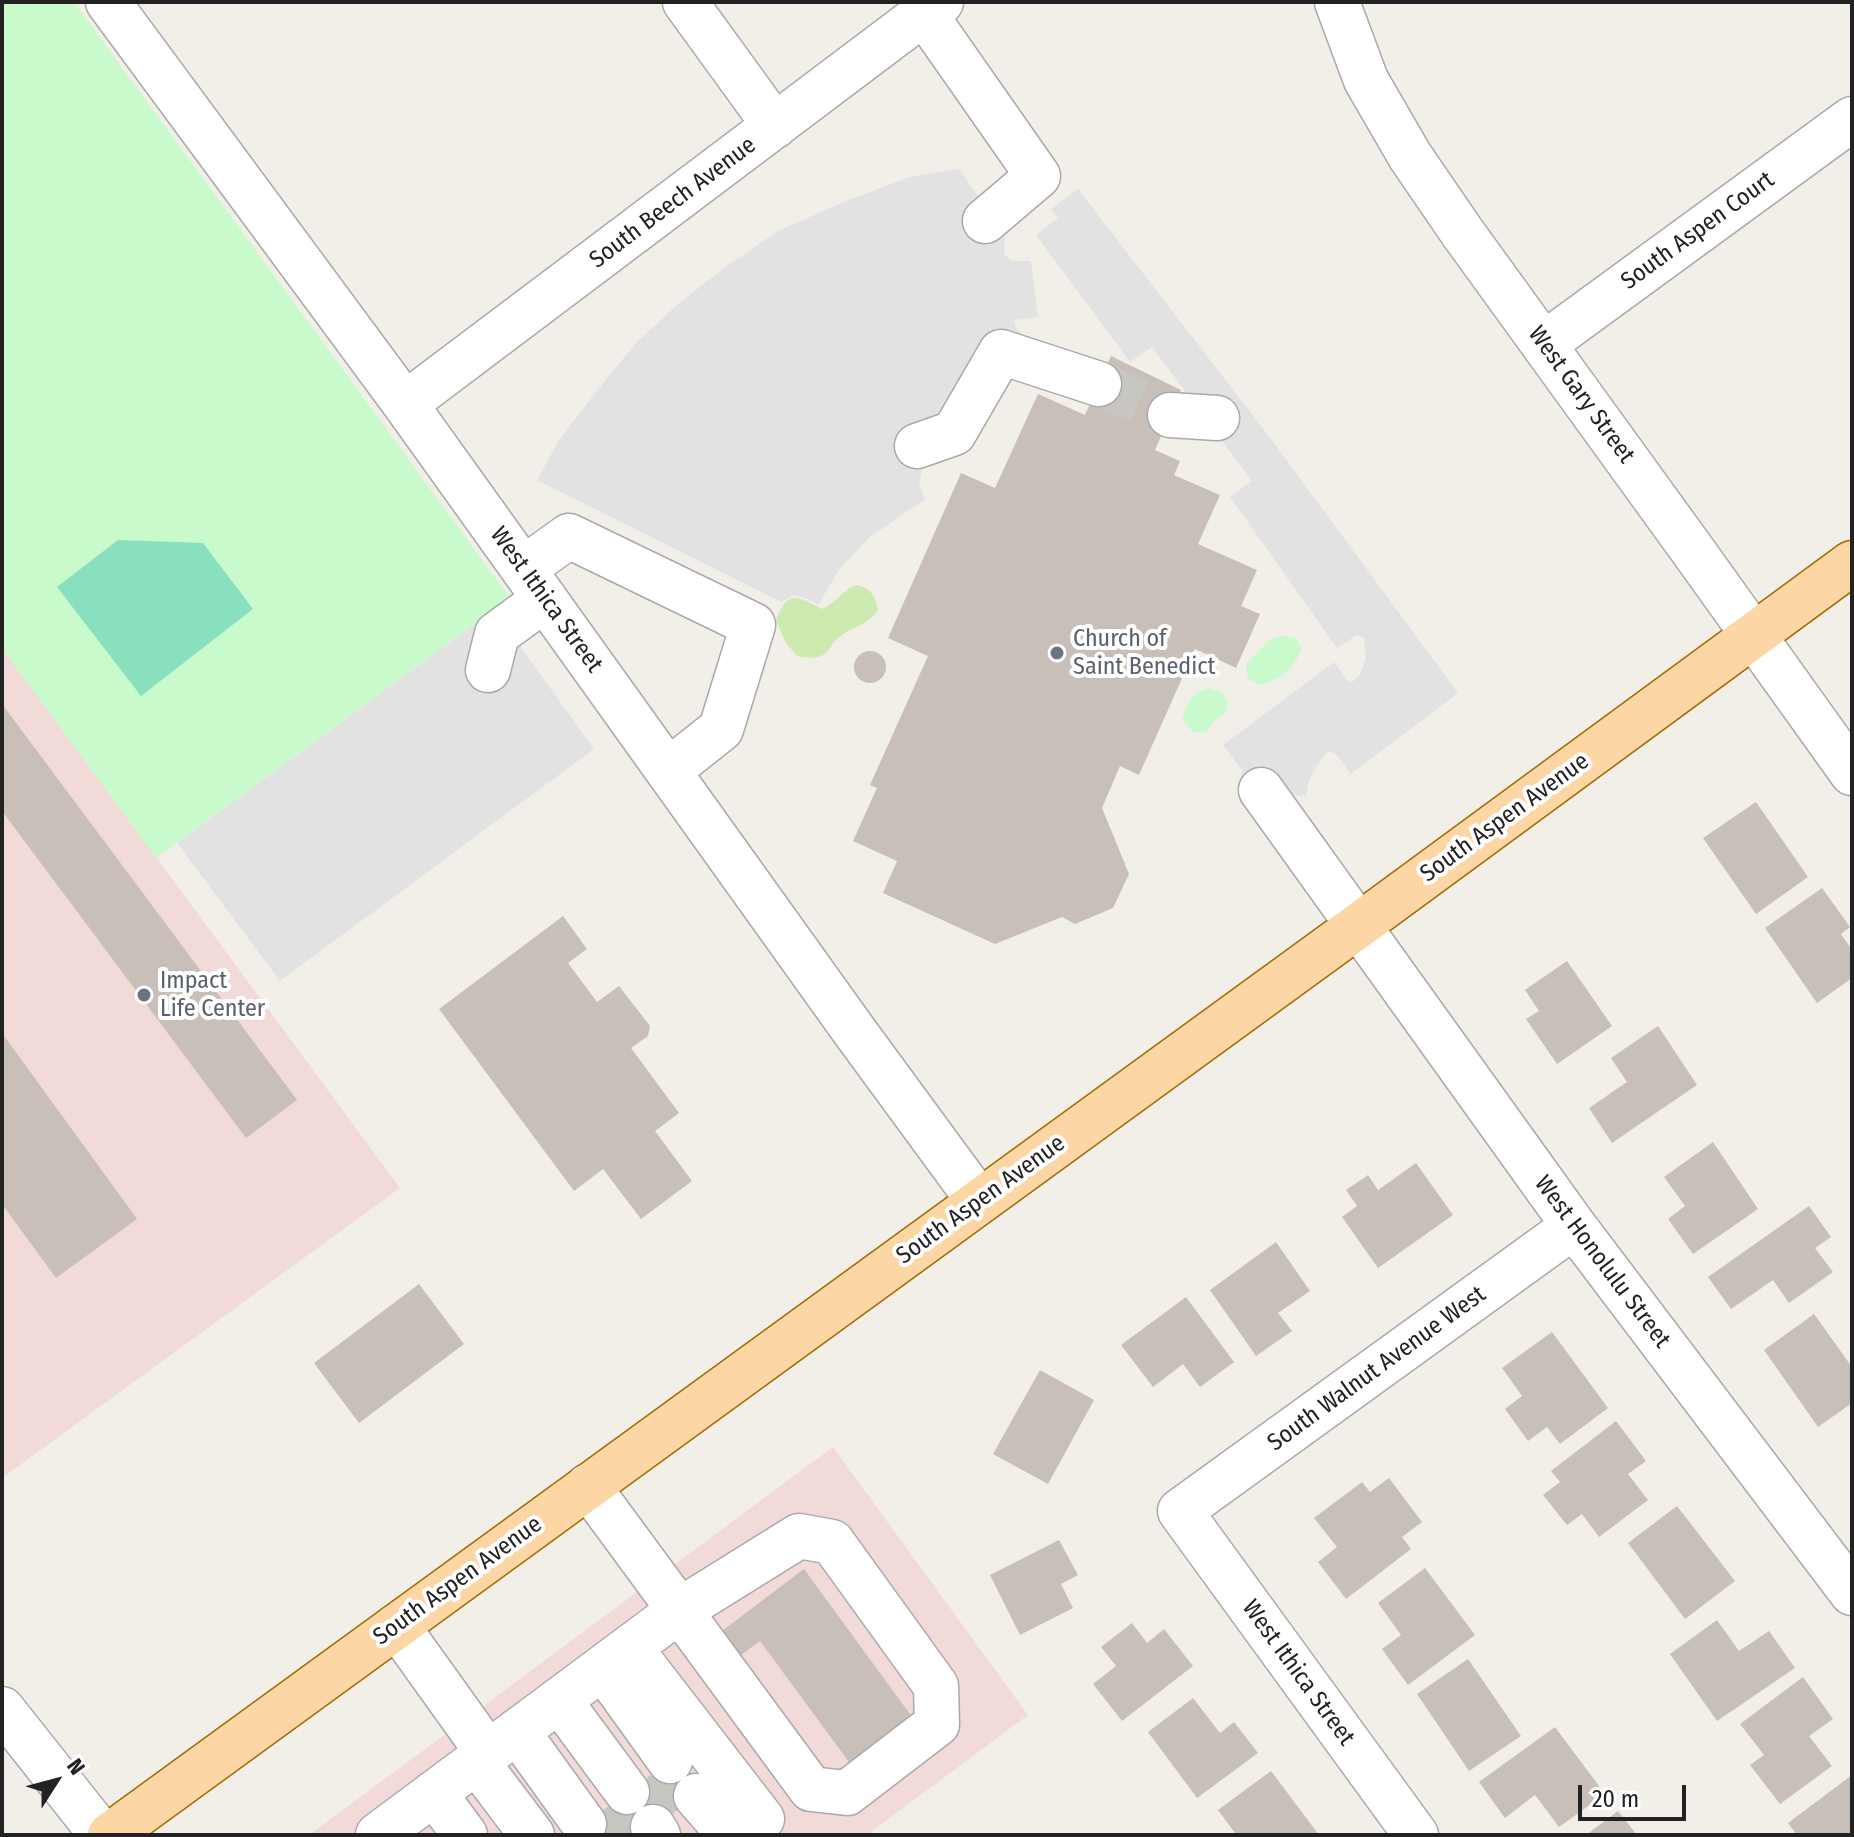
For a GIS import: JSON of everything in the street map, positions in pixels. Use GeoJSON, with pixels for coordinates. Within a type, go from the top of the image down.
{"type":"FeatureCollection","features":[{"type":"Feature","properties":{"kind":"main road","name":"South Aspen Avenue"},"geometry":{"type":"LineString","coordinates":[[110,1835],[1852,563]]}},
{"type":"Feature","properties":{"kind":"street","name":"West Ithica Street"},"geometry":{"type":"LineString","coordinates":[[108,2],[405,404],[979,1201]]}},
{"type":"Feature","properties":{"kind":"street"},"geometry":{"type":"LineString","coordinates":[[685,2],[775,126]]}},
{"type":"Feature","properties":{"kind":"street","name":"West Gary Street"},"geometry":{"type":"LineString","coordinates":[[1337,2],[1366,80],[1410,156],[1852,773]]}},
{"type":"Feature","properties":{"kind":"street","name":"South Beech Avenue"},"geometry":{"type":"LineString","coordinates":[[405,404],[932,8]]}},
{"type":"Feature","properties":{"kind":"street"},"geometry":{"type":"LineString","coordinates":[[932,8],[1038,176],[985,221]]}},
{"type":"Feature","properties":{"kind":"street","name":"South Aspen Court"},"geometry":{"type":"LineString","coordinates":[[1544,344],[1852,119]]}},
{"type":"Feature","properties":{"kind":"street"},"geometry":{"type":"LineString","coordinates":[[917,446],[954,433],[1001,352],[1099,384]]}},
{"type":"Feature","properties":{"kind":"street"},"geometry":{"type":"LineString","coordinates":[[1170,415],[1217,418]]}},
{"type":"Feature","properties":{"kind":"street"},"geometry":{"type":"LineString","coordinates":[[488,670],[497,634],[569,536],[753,625],[721,729],[668,771]]}},
{"type":"Feature","properties":{"kind":"street","name":"West Honolulu Street"},"geometry":{"type":"LineString","coordinates":[[1261,790],[1574,1226],[1852,1593]]}},
{"type":"Feature","properties":{"kind":"street","name":"South Walnut Avenue West"},"geometry":{"type":"LineString","coordinates":[[1180,1511],[1574,1226]]}},
{"type":"Feature","properties":{"kind":"street"},"geometry":{"type":"LineString","coordinates":[[378,1835],[510,1740],[680,1610],[799,1536],[832,1542],[936,1686],[937,1724],[847,1793],[811,1789],[680,1610],[588,1486]]}},
{"type":"Feature","properties":{"kind":"street","name":"West Ithica Street"},"geometry":{"type":"LineString","coordinates":[[1180,1511],[1416,1835]]}},
{"type":"Feature","properties":{"kind":"street"},"geometry":{"type":"LineString","coordinates":[[397,1626],[510,1740],[617,1799]]}},
{"type":"Feature","properties":{"kind":"street"},"geometry":{"type":"LineString","coordinates":[[10,1734],[102,1835]]}},
{"type":"Feature","properties":{"kind":"street"},"geometry":{"type":"LineString","coordinates":[[510,1740],[617,1799]]}},
{"type":"Feature","properties":{"kind":"street"},"geometry":{"type":"LineString","coordinates":[[465,1835],[510,1740]]}},
{"type":"Feature","properties":{"kind":"street"},"geometry":{"type":"LineString","coordinates":[[496,1835],[510,1740]]}},
{"type":"Feature","properties":{"kind":"street"},"geometry":{"type":"LineString","coordinates":[[510,1740],[532,1835]]}},
{"type":"Feature","properties":{"kind":"street"},"geometry":{"type":"LineString","coordinates":[[510,1740],[762,1819],[741,1835]]}},
{"type":"Feature","properties":{"kind":"street"},"geometry":{"type":"LineString","coordinates":[[676,1821],[730,1835]]}},
{"type":"Feature","properties":{"kind":"shaded area"},"geometry":{"type":"Polygon","coordinates":[[[959,169],[1005,234],[1004,254],[1012,261],[1031,261],[1038,317],[1014,320],[1022,335],[1012,379],[994,392],[958,455],[922,469],[919,484],[925,499],[870,537],[840,568],[818,605],[794,595],[782,602],[537,480],[559,440],[635,344],[679,303],[727,266],[778,231],[846,201],[910,177],[959,169]]]}},
{"type":"Feature","properties":{"kind":"shaded area"},"geometry":{"type":"Polygon","coordinates":[[[1078,189],[1268,435],[1458,693],[1351,774],[1336,754],[1328,751],[1309,780],[1306,796],[1239,793],[1242,770],[1223,745],[1334,662],[1352,682],[1360,675],[1366,658],[1364,638],[1357,635],[1337,648],[1230,497],[1252,481],[1152,347],[1130,362],[1036,235],[1058,218],[1051,209],[1078,189]]]}},
{"type":"Feature","properties":{"kind":"shaded area"},"geometry":{"type":"Polygon","coordinates":[[[494,610],[594,749],[280,981],[177,843],[494,610]]]}},
{"type":"Feature","properties":{"kind":"shaded area"},"geometry":{"type":"Polygon","coordinates":[[[2,648],[400,1188],[2,1478],[2,648]]]}},
{"type":"Feature","properties":{"kind":"shaded area"},"geometry":{"type":"Polygon","coordinates":[[[833,1447],[1028,1715],[867,1835],[309,1835],[833,1447]]]}},
{"type":"Feature","properties":{"kind":"green space"},"geometry":{"type":"Polygon","coordinates":[[[2,2],[74,2],[510,598],[156,858],[2,648],[2,2]]]}},
{"type":"Feature","properties":{"kind":"green space"},"geometry":{"type":"Polygon","coordinates":[[[118,540],[203,543],[253,609],[141,696],[57,587],[118,540]]]}},
{"type":"Feature","properties":{"kind":"green space"},"geometry":{"type":"Polygon","coordinates":[[[857,585],[866,588],[874,597],[878,610],[874,615],[841,636],[823,655],[810,658],[797,656],[786,643],[776,621],[784,604],[794,598],[822,609],[857,585]]]}},
{"type":"Feature","properties":{"kind":"green space"},"geometry":{"type":"Polygon","coordinates":[[[1295,637],[1301,647],[1291,667],[1273,680],[1259,685],[1247,678],[1246,665],[1269,640],[1295,637]]]}},
{"type":"Feature","properties":{"kind":"green space"},"geometry":{"type":"Polygon","coordinates":[[[1209,688],[1222,693],[1228,701],[1225,713],[1212,723],[1206,733],[1192,731],[1182,719],[1184,713],[1194,696],[1209,688]]]}},
{"type":"Feature","properties":{"kind":"building","name":"Church of Saint Benedict"},"geometry":{"type":"Polygon","coordinates":[[[1111,356],[1181,390],[1155,450],[1180,461],[1174,475],[1220,495],[1198,544],[1257,570],[1241,606],[1260,614],[1236,668],[1195,649],[1139,775],[1120,766],[1102,808],[1129,874],[1113,908],[1075,924],[1062,917],[995,944],[883,893],[897,861],[853,841],[877,788],[870,785],[928,656],[888,638],[961,473],[995,488],[1038,394],[1085,415],[1111,356]]]}},
{"type":"Feature","properties":{"kind":"building"},"geometry":{"type":"Polygon","coordinates":[[[870,651],[881,656],[886,667],[881,678],[870,683],[859,678],[854,667],[859,656],[870,651]]]}},
{"type":"Feature","properties":{"kind":"building"},"geometry":{"type":"Polygon","coordinates":[[[1201,660],[1218,668],[1213,678],[1196,670],[1201,660]]]}},
{"type":"Feature","properties":{"kind":"building"},"geometry":{"type":"Polygon","coordinates":[[[2,704],[297,1100],[246,1138],[2,811],[2,704]]]}},
{"type":"Feature","properties":{"kind":"building"},"geometry":{"type":"Polygon","coordinates":[[[1756,802],[1808,877],[1756,914],[1703,838],[1756,802]]]}},
{"type":"Feature","properties":{"kind":"building"},"geometry":{"type":"Polygon","coordinates":[[[1822,888],[1850,927],[1841,934],[1852,950],[1852,978],[1817,1003],[1765,928],[1822,888]]]}},
{"type":"Feature","properties":{"kind":"building"},"geometry":{"type":"Polygon","coordinates":[[[563,916],[587,949],[568,963],[597,1002],[619,986],[650,1026],[648,1036],[631,1048],[679,1113],[655,1131],[692,1181],[641,1219],[603,1169],[574,1191],[439,1009],[563,916]]]}},
{"type":"Feature","properties":{"kind":"building"},"geometry":{"type":"Polygon","coordinates":[[[1567,961],[1612,1026],[1557,1064],[1526,1019],[1539,1011],[1525,990],[1567,961]]]}},
{"type":"Feature","properties":{"kind":"building"},"geometry":{"type":"Polygon","coordinates":[[[1658,1026],[1697,1085],[1612,1143],[1589,1108],[1627,1082],[1611,1058],[1658,1026]]]}},
{"type":"Feature","properties":{"kind":"building"},"geometry":{"type":"Polygon","coordinates":[[[2,1033],[137,1219],[56,1278],[2,1204],[2,1033]]]}},
{"type":"Feature","properties":{"kind":"building"},"geometry":{"type":"Polygon","coordinates":[[[1713,1142],[1758,1209],[1693,1254],[1668,1219],[1685,1206],[1664,1177],[1713,1142]]]}},
{"type":"Feature","properties":{"kind":"building"},"geometry":{"type":"Polygon","coordinates":[[[1416,1163],[1453,1215],[1378,1268],[1342,1217],[1357,1206],[1346,1190],[1368,1175],[1378,1190],[1416,1163]]]}},
{"type":"Feature","properties":{"kind":"building"},"geometry":{"type":"Polygon","coordinates":[[[1809,1206],[1831,1237],[1815,1248],[1833,1272],[1789,1303],[1773,1280],[1731,1309],[1708,1277],[1809,1206]]]}},
{"type":"Feature","properties":{"kind":"building"},"geometry":{"type":"Polygon","coordinates":[[[1276,1242],[1310,1291],[1278,1313],[1292,1331],[1256,1356],[1210,1290],[1276,1242]]]}},
{"type":"Feature","properties":{"kind":"building"},"geometry":{"type":"Polygon","coordinates":[[[419,1284],[464,1344],[359,1423],[314,1363],[419,1284]]]}},
{"type":"Feature","properties":{"kind":"building"},"geometry":{"type":"Polygon","coordinates":[[[1186,1297],[1234,1362],[1200,1387],[1183,1364],[1153,1387],[1121,1345],[1186,1297]]]}},
{"type":"Feature","properties":{"kind":"building"},"geometry":{"type":"Polygon","coordinates":[[[1814,1314],[1852,1367],[1852,1403],[1818,1427],[1764,1350],[1814,1314]]]}},
{"type":"Feature","properties":{"kind":"building"},"geometry":{"type":"Polygon","coordinates":[[[1552,1332],[1608,1408],[1560,1444],[1547,1427],[1528,1441],[1505,1409],[1522,1396],[1502,1368],[1552,1332]]]}},
{"type":"Feature","properties":{"kind":"building"},"geometry":{"type":"Polygon","coordinates":[[[1040,1370],[1094,1400],[1048,1484],[993,1454],[1040,1370]]]}},
{"type":"Feature","properties":{"kind":"building"},"geometry":{"type":"Polygon","coordinates":[[[1616,1421],[1646,1461],[1628,1474],[1648,1500],[1599,1537],[1582,1514],[1567,1525],[1543,1495],[1560,1482],[1551,1471],[1616,1421]]]}},
{"type":"Feature","properties":{"kind":"building"},"geometry":{"type":"Polygon","coordinates":[[[1389,1478],[1422,1522],[1402,1537],[1411,1549],[1346,1599],[1318,1562],[1337,1547],[1314,1518],[1362,1482],[1370,1492],[1389,1478]]]}},
{"type":"Feature","properties":{"kind":"building"},"geometry":{"type":"Polygon","coordinates":[[[1677,1506],[1735,1581],[1685,1619],[1628,1543],[1677,1506]]]}},
{"type":"Feature","properties":{"kind":"building"},"geometry":{"type":"Polygon","coordinates":[[[1059,1540],[1078,1575],[1061,1584],[1073,1608],[1020,1635],[990,1575],[1059,1540]]]}},
{"type":"Feature","properties":{"kind":"building"},"geometry":{"type":"Polygon","coordinates":[[[1425,1568],[1475,1635],[1408,1685],[1382,1649],[1401,1635],[1378,1603],[1425,1568]]]}},
{"type":"Feature","properties":{"kind":"building"},"geometry":{"type":"Polygon","coordinates":[[[804,1569],[915,1721],[852,1766],[760,1641],[741,1655],[722,1631],[804,1569]]]}},
{"type":"Feature","properties":{"kind":"building"},"geometry":{"type":"Polygon","coordinates":[[[1717,1620],[1739,1651],[1769,1631],[1795,1668],[1717,1721],[1670,1654],[1717,1620]]]}},
{"type":"Feature","properties":{"kind":"building"},"geometry":{"type":"Polygon","coordinates":[[[1132,1623],[1147,1643],[1164,1629],[1193,1666],[1122,1721],[1093,1684],[1116,1666],[1101,1647],[1132,1623]]]}},
{"type":"Feature","properties":{"kind":"building"},"geometry":{"type":"Polygon","coordinates":[[[1468,1659],[1521,1736],[1469,1771],[1417,1694],[1468,1659]]]}},
{"type":"Feature","properties":{"kind":"building"},"geometry":{"type":"Polygon","coordinates":[[[1803,1677],[1833,1719],[1809,1736],[1832,1766],[1780,1804],[1750,1765],[1764,1755],[1740,1724],[1803,1677]]]}},
{"type":"Feature","properties":{"kind":"building"},"geometry":{"type":"Polygon","coordinates":[[[1193,1698],[1220,1733],[1234,1722],[1258,1753],[1197,1798],[1148,1732],[1193,1698]]]}},
{"type":"Feature","properties":{"kind":"building"},"geometry":{"type":"Polygon","coordinates":[[[1555,1727],[1605,1794],[1559,1827],[1535,1795],[1505,1818],[1479,1782],[1555,1727]]]}},
{"type":"Feature","properties":{"kind":"building"},"geometry":{"type":"Polygon","coordinates":[[[678,1756],[703,1791],[643,1835],[570,1835],[678,1756]]]}},
{"type":"Feature","properties":{"kind":"building"},"geometry":{"type":"Polygon","coordinates":[[[1271,1771],[1319,1835],[1233,1835],[1235,1833],[1218,1810],[1271,1771]]]}},
{"type":"Feature","properties":{"kind":"building"},"geometry":{"type":"Polygon","coordinates":[[[1852,1775],[1852,1835],[1797,1835],[1788,1823],[1852,1775]]]}},
{"type":"Feature","properties":{"kind":"building"},"geometry":{"type":"Polygon","coordinates":[[[1618,1811],[1637,1835],[1586,1835],[1618,1811]]]}},
{"type":"Feature","properties":{"kind":"tunnel"},"geometry":{"type":"LineString","coordinates":[[1099,384],[1170,415]]}},
{"type":"Feature","properties":{"kind":"tunnel"},"geometry":{"type":"LineString","coordinates":[[651,1775],[677,1810]]}},
{"type":"Feature","properties":{"kind":"tunnel"},"geometry":{"type":"LineString","coordinates":[[606,1808],[626,1835]]}},
{"type":"Feature","properties":{"kind":"place","name":"Church of Saint Benedict"},"geometry":{"type":"Point","coordinates":[1057,653]}},
{"type":"Feature","properties":{"kind":"place","name":"Impact Life Center"},"geometry":{"type":"Point","coordinates":[144,995]}}]}
